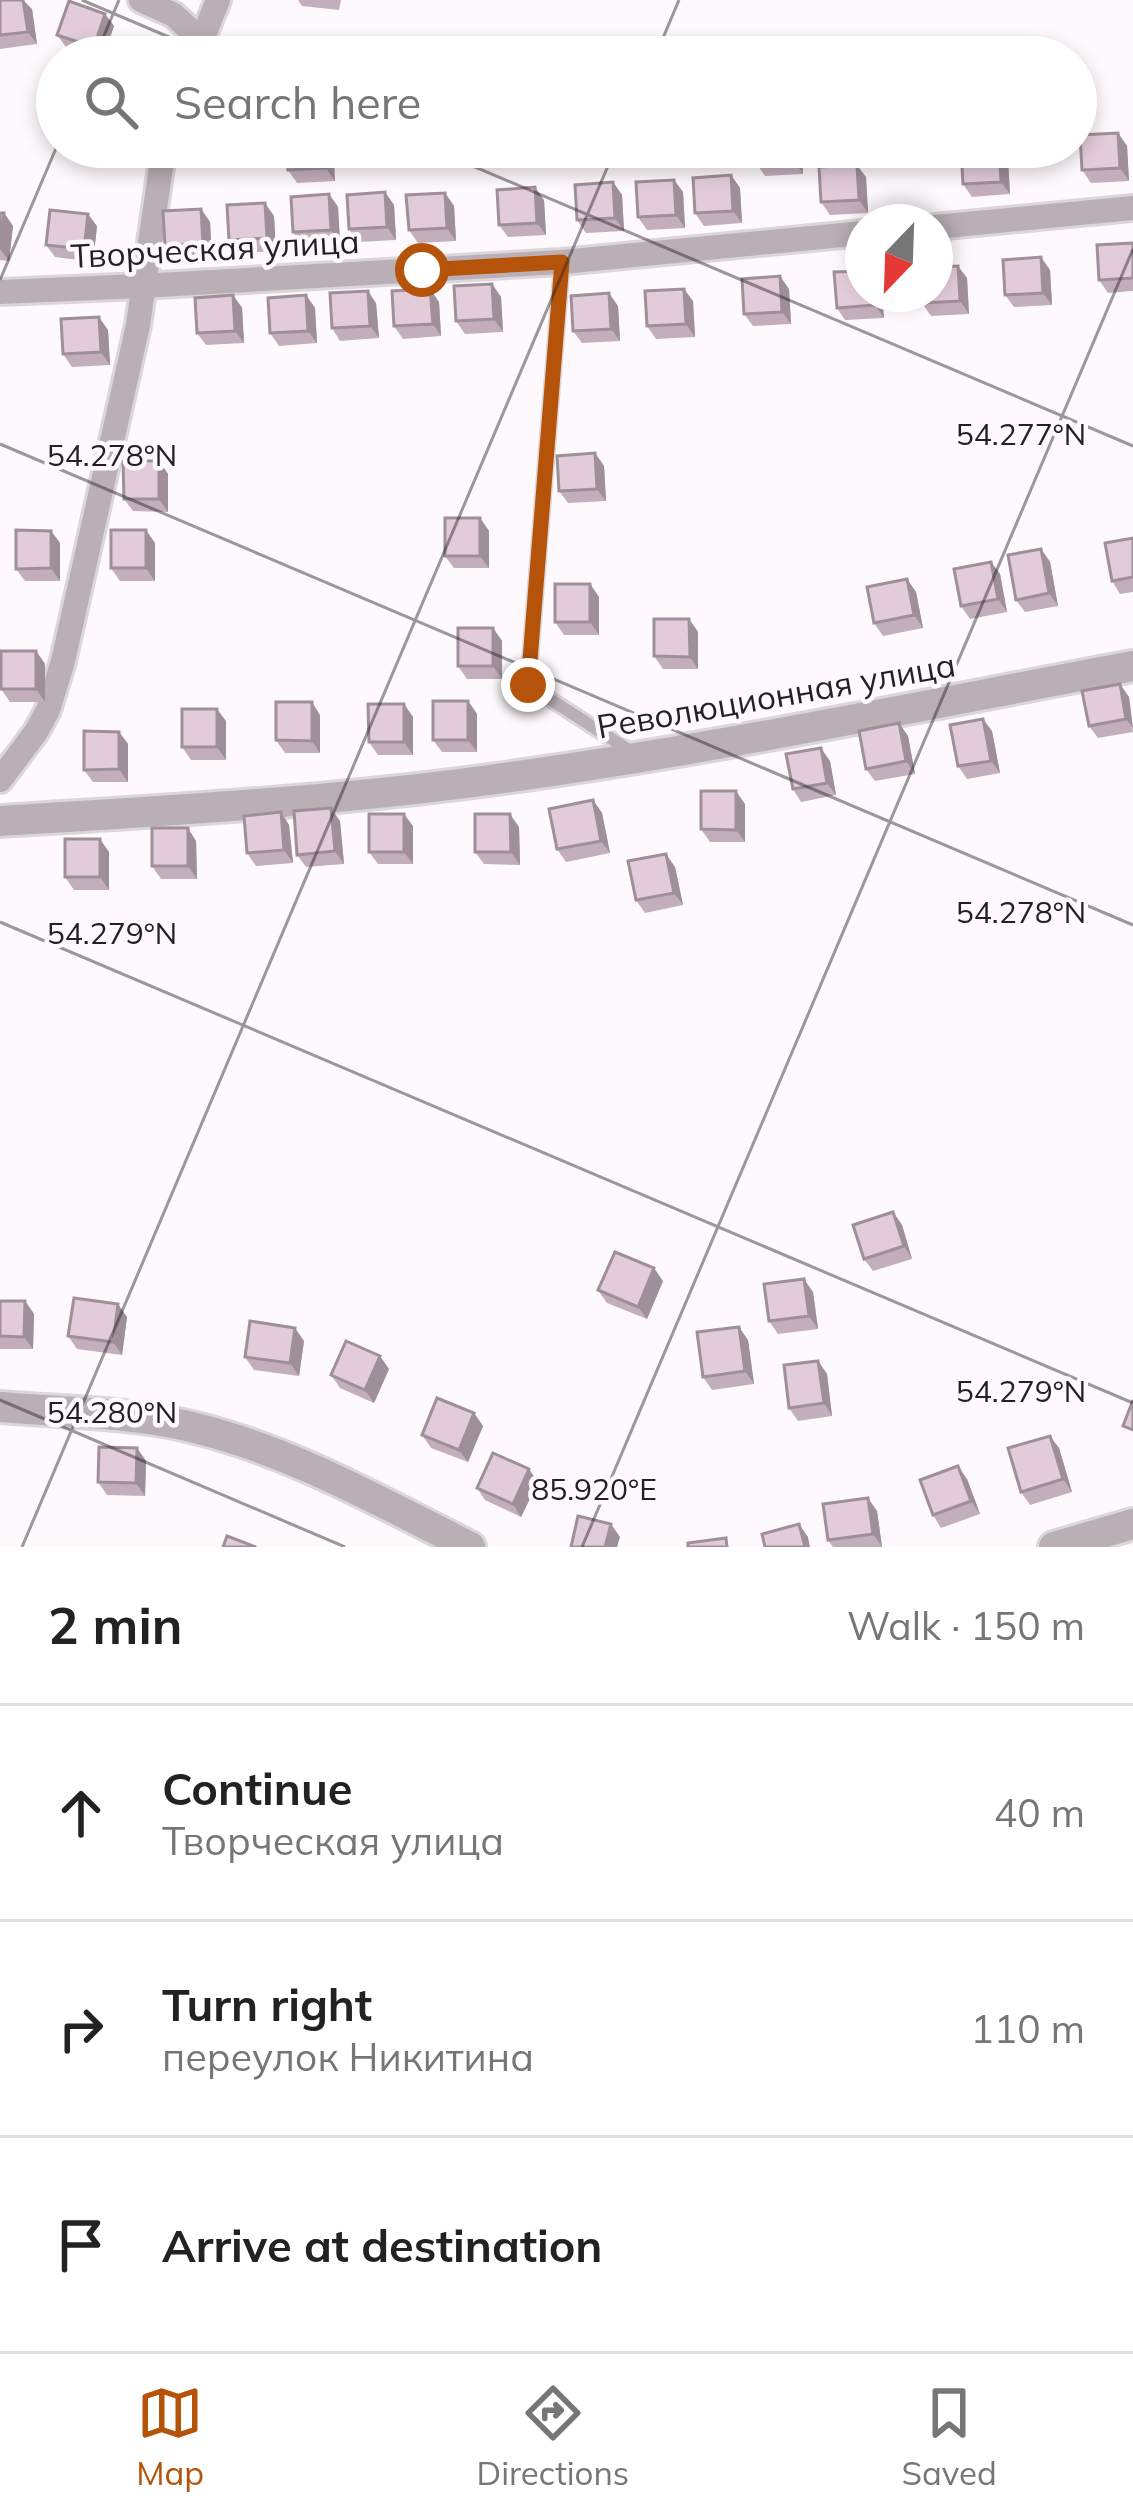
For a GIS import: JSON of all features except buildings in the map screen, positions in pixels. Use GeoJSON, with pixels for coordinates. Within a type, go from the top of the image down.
{"type":"FeatureCollection","features":[{"type":"Feature","properties":{"kind":"street"},"geometry":{"type":"LineString","coordinates":[[140,0],[174,15],[189,36]]}},
{"type":"Feature","properties":{"kind":"street"},"geometry":{"type":"LineString","coordinates":[[204,36],[218,0]]}},
{"type":"Feature","properties":{"kind":"street"},"geometry":{"type":"LineString","coordinates":[[0,780],[48,710],[64,662],[137,326],[161,168]]}},
{"type":"Feature","properties":{"kind":"street"},"geometry":{"type":"LineString","coordinates":[[953,225],[1133,208]]}},
{"type":"Feature","properties":{"kind":"street","name":"Творческая улица"},"geometry":{"type":"LineString","coordinates":[[0,292],[562,262],[845,235]]}},
{"type":"Feature","properties":{"kind":"street","name":"Революционная улица"},"geometry":{"type":"LineString","coordinates":[[0,820],[216,807],[484,781],[641,758],[1133,666]]}},
{"type":"Feature","properties":{"kind":"street"},"geometry":{"type":"LineString","coordinates":[[0,1407],[179,1424],[233,1438],[302,1463],[470,1547]]}},
{"type":"Feature","properties":{"kind":"street"},"geometry":{"type":"LineString","coordinates":[[1054,1547],[1133,1524]]}},
{"type":"Feature","properties":{"kind":"lane"},"geometry":{"type":"LineString","coordinates":[[562,262],[528,685],[641,758]]}},
{"type":"Feature","properties":{"kind":"route"},"geometry":{"type":"LineString","coordinates":[[422,270],[562,262],[528,685]]}}]}
